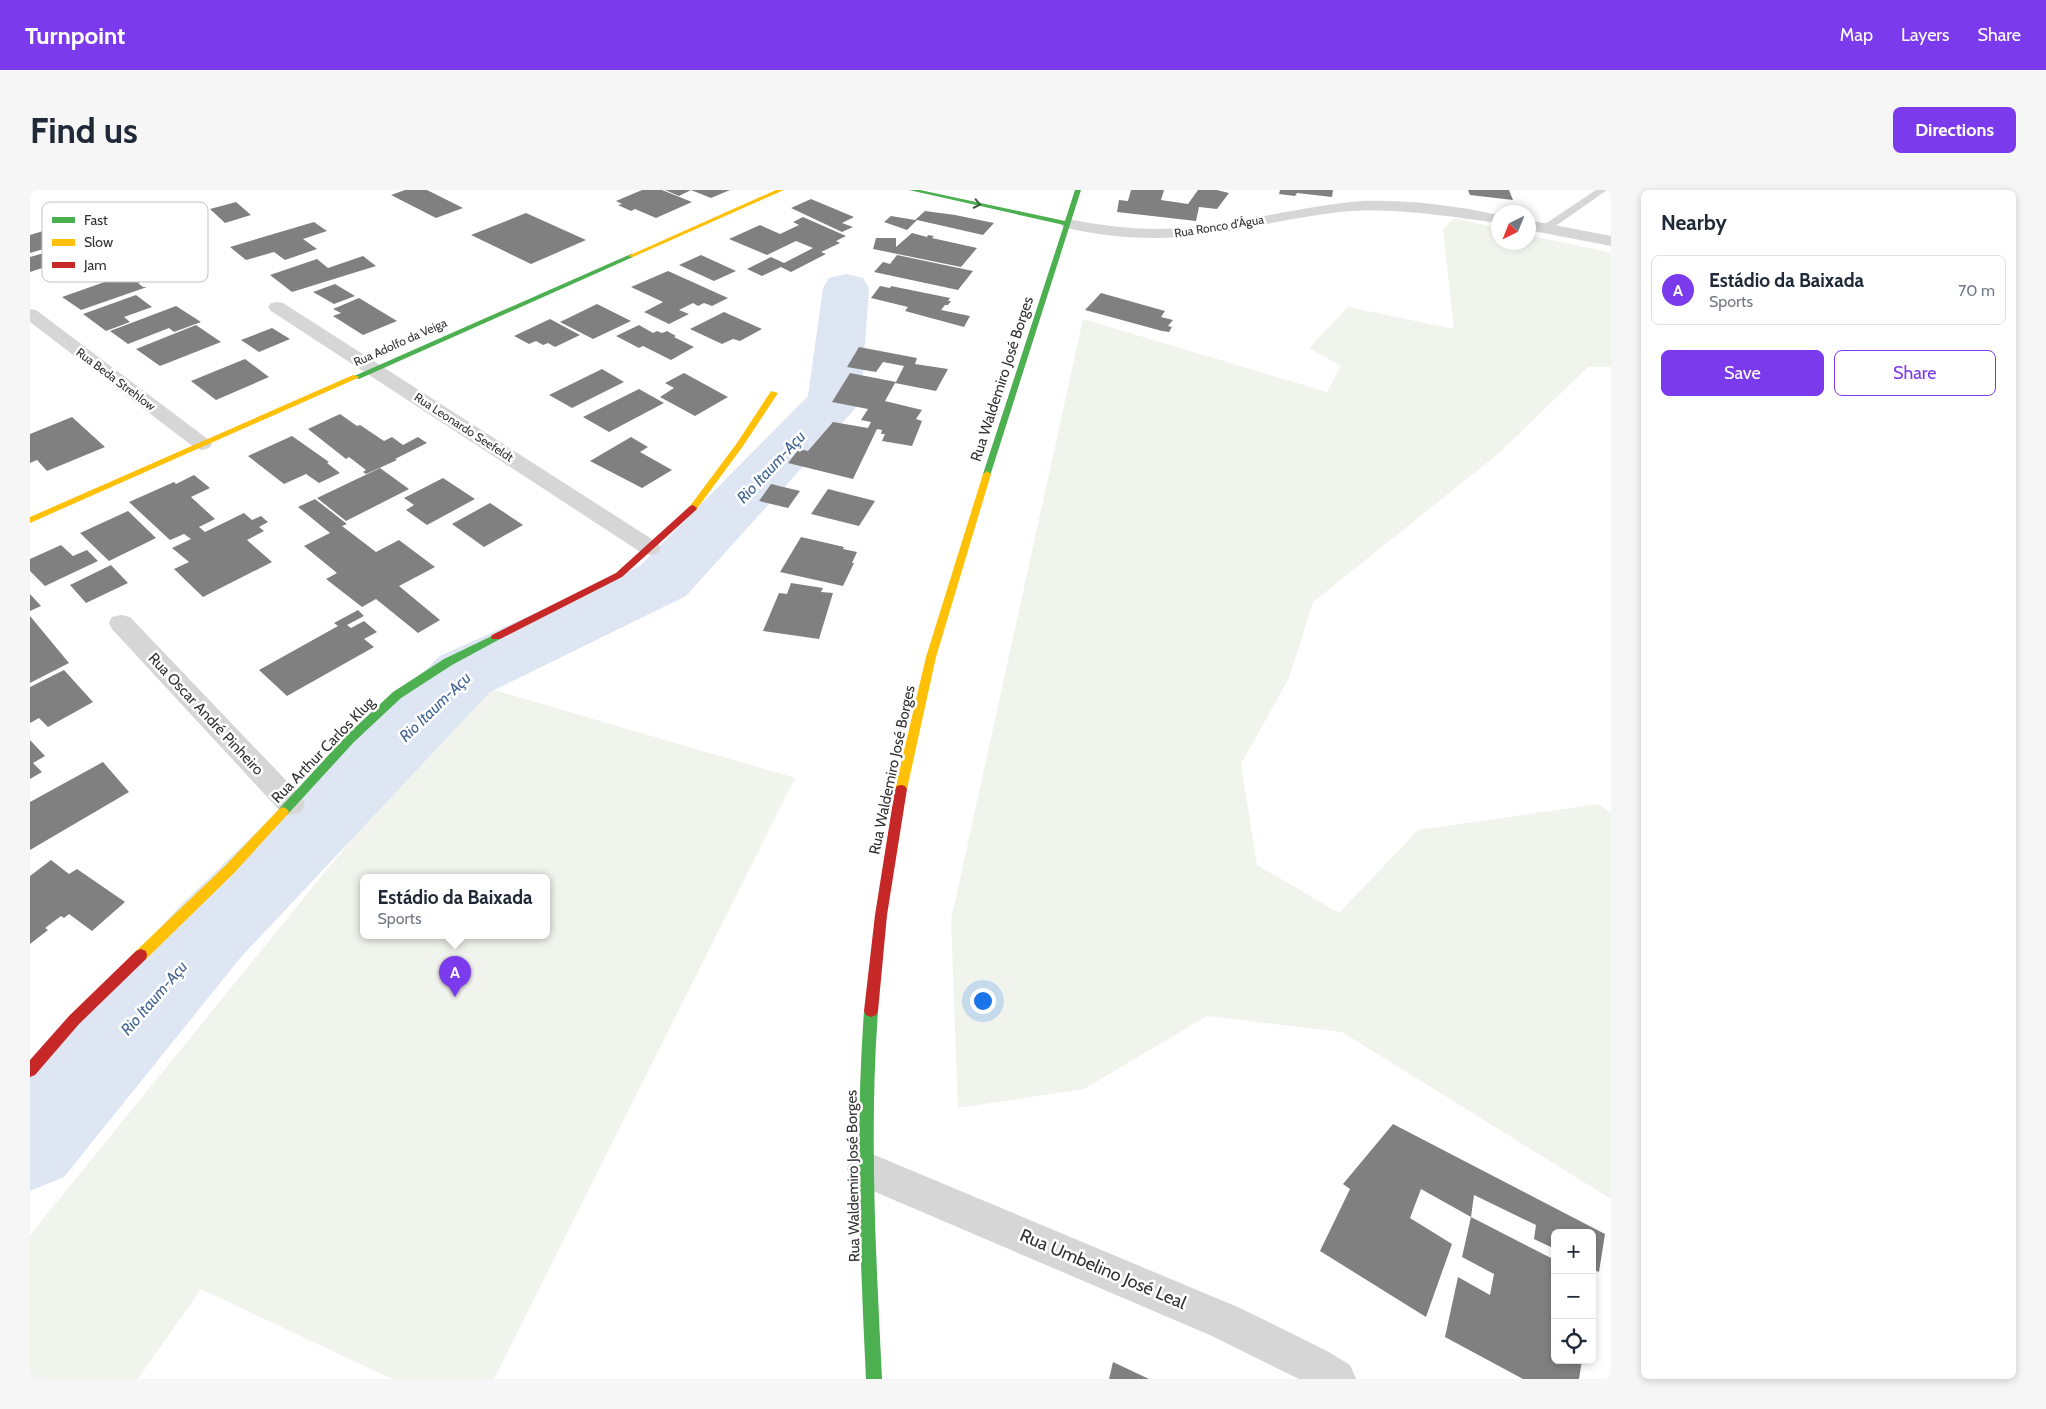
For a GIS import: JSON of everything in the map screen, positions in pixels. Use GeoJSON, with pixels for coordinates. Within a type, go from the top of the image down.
{"type":"FeatureCollection","features":[{"type":"Feature","properties":{"kind":"street","name":"Rua Adolfo da Veiga"},"geometry":{"type":"LineString","coordinates":[[30,520],[781,190]]}},
{"type":"Feature","properties":{"kind":"street","name":"Rua Ronco d’Água"},"geometry":{"type":"LineString","coordinates":[[912,190],[1068,224],[1137,234],[1178,233],[1324,210],[1392,206],[1430,209],[1491,218]]}},
{"type":"Feature","properties":{"kind":"street","name":"Rua Waldemiro José Borges"},"geometry":{"type":"LineString","coordinates":[[874,1379],[866,1169],[868,1071],[875,968],[886,873],[906,762],[931,659],[959,561],[1078,190]]}},
{"type":"Feature","properties":{"kind":"street"},"geometry":{"type":"LineString","coordinates":[[1536,226],[1611,241]]}},
{"type":"Feature","properties":{"kind":"street","name":"Rua Leonardo Seefeldt"},"geometry":{"type":"LineString","coordinates":[[277,307],[650,548]]}},
{"type":"Feature","properties":{"kind":"street","name":"Rua Beda Strehlow"},"geometry":{"type":"LineString","coordinates":[[30,314],[202,444]]}},
{"type":"Feature","properties":{"kind":"street"},"geometry":{"type":"LineString","coordinates":[[30,338],[51,330]]}},
{"type":"Feature","properties":{"kind":"street","name":"Rua Arthur Carlos Klug"},"geometry":{"type":"LineString","coordinates":[[30,1070],[74,1020],[230,869],[350,739],[398,695],[448,662],[619,575],[689,513],[740,444],[774,393]]}},
{"type":"Feature","properties":{"kind":"street","name":"Rua Oscar André Pinheiro"},"geometry":{"type":"LineString","coordinates":[[121,623],[291,804]]}},
{"type":"Feature","properties":{"kind":"street","name":"Rua Umbelino José Leal"},"geometry":{"type":"LineString","coordinates":[[866,1169],[1226,1322],[1313,1365],[1336,1379]]}},
{"type":"Feature","properties":{"kind":"lane"},"geometry":{"type":"LineString","coordinates":[[1546,228],[1602,190]]}},
{"type":"Feature","properties":{"kind":"shaded area"},"geometry":{"type":"Polygon","coordinates":[[[1454,218],[1491,226],[1491,250],[1536,250],[1536,237],[1611,253],[1611,367],[1588,367],[1499,453],[1313,602],[1289,678],[1241,764],[1257,865],[1339,913],[1418,830],[1598,804],[1611,813],[1611,1199],[1342,1032],[1207,1016],[1084,1089],[958,1108],[951,920],[1083,319],[1327,392],[1341,366],[1309,348],[1348,307],[1454,329],[1443,229],[1454,218]]]}},
{"type":"Feature","properties":{"kind":"shaded area"},"geometry":{"type":"Polygon","coordinates":[[[477,685],[795,778],[494,1379],[392,1379],[201,1289],[138,1379],[30,1379],[30,1235],[477,685]]]}},
{"type":"Feature","properties":{"kind":"building"},"geometry":{"type":"Polygon","coordinates":[[[405,190],[427,190],[463,208],[436,218],[391,195],[405,190]]]}},
{"type":"Feature","properties":{"kind":"building"},"geometry":{"type":"Polygon","coordinates":[[[642,190],[662,190],[692,202],[656,218],[635,209],[631,211],[618,205],[622,204],[616,201],[642,190]]]}},
{"type":"Feature","properties":{"kind":"building"},"geometry":{"type":"Polygon","coordinates":[[[665,190],[691,190],[679,196],[665,190]]]}},
{"type":"Feature","properties":{"kind":"building"},"geometry":{"type":"Polygon","coordinates":[[[691,190],[730,190],[711,198],[691,190]]]}},
{"type":"Feature","properties":{"kind":"building"},"geometry":{"type":"Polygon","coordinates":[[[1131,190],[1164,190],[1161,200],[1188,204],[1198,190],[1217,190],[1229,193],[1217,209],[1199,207],[1196,221],[1117,212],[1119,200],[1128,201],[1131,190]]]}},
{"type":"Feature","properties":{"kind":"building"},"geometry":{"type":"Polygon","coordinates":[[[1280,190],[1333,190],[1332,197],[1297,193],[1295,196],[1279,194],[1280,190]]]}},
{"type":"Feature","properties":{"kind":"building"},"geometry":{"type":"Polygon","coordinates":[[[1468,190],[1509,190],[1513,200],[1470,195],[1468,190]]]}},
{"type":"Feature","properties":{"kind":"building"},"geometry":{"type":"Polygon","coordinates":[[[811,199],[854,217],[842,223],[853,227],[842,232],[791,208],[811,199]]]}},
{"type":"Feature","properties":{"kind":"building"},"geometry":{"type":"Polygon","coordinates":[[[236,202],[251,215],[225,223],[210,209],[236,202]]]}},
{"type":"Feature","properties":{"kind":"building"},"geometry":{"type":"Polygon","coordinates":[[[925,211],[994,223],[983,235],[917,220],[907,230],[884,222],[891,216],[915,220],[925,211]]]}},
{"type":"Feature","properties":{"kind":"building"},"geometry":{"type":"Polygon","coordinates":[[[526,213],[586,240],[531,264],[471,235],[526,213]]]}},
{"type":"Feature","properties":{"kind":"building"},"geometry":{"type":"Polygon","coordinates":[[[803,217],[846,236],[836,241],[840,243],[821,252],[826,254],[791,272],[781,267],[762,276],[747,269],[771,257],[784,263],[813,248],[796,241],[767,255],[729,239],[760,225],[780,234],[799,225],[793,222],[803,217]]]}},
{"type":"Feature","properties":{"kind":"building"},"geometry":{"type":"Polygon","coordinates":[[[314,222],[327,231],[303,239],[317,249],[285,260],[274,252],[246,260],[230,247],[314,222]]]}},
{"type":"Feature","properties":{"kind":"building"},"geometry":{"type":"Polygon","coordinates":[[[42,231],[42,249],[30,253],[30,235],[42,231]]]}},
{"type":"Feature","properties":{"kind":"building"},"geometry":{"type":"Polygon","coordinates":[[[912,233],[927,237],[928,235],[934,236],[932,238],[977,248],[961,267],[873,249],[876,238],[896,238],[896,247],[912,233]]]}},
{"type":"Feature","properties":{"kind":"building"},"geometry":{"type":"Polygon","coordinates":[[[42,254],[42,268],[30,272],[30,257],[42,254]]]}},
{"type":"Feature","properties":{"kind":"building"},"geometry":{"type":"Polygon","coordinates":[[[701,255],[736,271],[714,281],[679,265],[701,255]]]}},
{"type":"Feature","properties":{"kind":"building"},"geometry":{"type":"Polygon","coordinates":[[[897,255],[973,271],[958,290],[874,272],[883,262],[890,264],[897,255]]]}},
{"type":"Feature","properties":{"kind":"building"},"geometry":{"type":"Polygon","coordinates":[[[363,256],[376,266],[292,292],[270,275],[317,259],[328,268],[363,256]]]}},
{"type":"Feature","properties":{"kind":"building"},"geometry":{"type":"Polygon","coordinates":[[[668,271],[728,298],[712,306],[704,303],[698,306],[693,303],[679,310],[689,314],[669,324],[644,312],[663,302],[631,287],[668,271]]]}},
{"type":"Feature","properties":{"kind":"building"},"geometry":{"type":"Polygon","coordinates":[[[105,282],[140,282],[138,283],[143,287],[147,287],[81,310],[62,297],[105,282]]]}},
{"type":"Feature","properties":{"kind":"building"},"geometry":{"type":"Polygon","coordinates":[[[335,284],[355,296],[334,304],[313,292],[335,284]]]}},
{"type":"Feature","properties":{"kind":"building"},"geometry":{"type":"Polygon","coordinates":[[[880,286],[890,288],[891,286],[950,298],[948,301],[951,301],[948,305],[945,305],[941,310],[970,316],[964,327],[905,311],[908,307],[871,298],[880,286]]]}},
{"type":"Feature","properties":{"kind":"building"},"geometry":{"type":"Polygon","coordinates":[[[1101,293],[1165,311],[1161,317],[1173,320],[1168,326],[1172,327],[1169,332],[1162,331],[1085,310],[1101,293]]]}},
{"type":"Feature","properties":{"kind":"building"},"geometry":{"type":"Polygon","coordinates":[[[136,295],[152,307],[124,317],[130,322],[106,331],[83,314],[136,295]]]}},
{"type":"Feature","properties":{"kind":"building"},"geometry":{"type":"Polygon","coordinates":[[[359,298],[397,321],[363,335],[333,316],[341,313],[333,309],[359,298]]]}},
{"type":"Feature","properties":{"kind":"building"},"geometry":{"type":"Polygon","coordinates":[[[597,304],[631,321],[593,339],[560,322],[597,304]]]}},
{"type":"Feature","properties":{"kind":"building"},"geometry":{"type":"Polygon","coordinates":[[[176,306],[201,322],[174,332],[169,328],[128,344],[110,331],[176,306]]]}},
{"type":"Feature","properties":{"kind":"building"},"geometry":{"type":"Polygon","coordinates":[[[724,312],[762,329],[740,341],[733,339],[722,344],[690,329],[724,312]]]}},
{"type":"Feature","properties":{"kind":"building"},"geometry":{"type":"Polygon","coordinates":[[[550,319],[580,335],[555,347],[548,343],[543,345],[536,341],[529,344],[514,336],[550,319]]]}},
{"type":"Feature","properties":{"kind":"building"},"geometry":{"type":"Polygon","coordinates":[[[196,325],[221,342],[160,366],[136,349],[196,325]]]}},
{"type":"Feature","properties":{"kind":"building"},"geometry":{"type":"Polygon","coordinates":[[[639,325],[653,333],[667,331],[676,336],[674,337],[694,347],[671,360],[643,346],[639,348],[616,336],[639,325]]]}},
{"type":"Feature","properties":{"kind":"building"},"geometry":{"type":"Polygon","coordinates":[[[272,328],[290,339],[259,352],[241,340],[272,328]]]}},
{"type":"Feature","properties":{"kind":"building"},"geometry":{"type":"Polygon","coordinates":[[[859,347],[917,358],[915,364],[948,369],[936,391],[895,383],[885,401],[922,410],[916,419],[922,421],[912,446],[882,441],[885,434],[881,434],[882,430],[877,429],[853,479],[788,463],[799,449],[808,451],[833,422],[868,428],[871,422],[861,420],[868,409],[832,402],[850,373],[896,382],[904,366],[883,362],[876,372],[847,367],[859,347]]]}},
{"type":"Feature","properties":{"kind":"building"},"geometry":{"type":"Polygon","coordinates":[[[245,359],[269,377],[216,400],[191,381],[245,359]]]}},
{"type":"Feature","properties":{"kind":"building"},"geometry":{"type":"Polygon","coordinates":[[[602,369],[624,382],[572,408],[549,395],[602,369]]]}},
{"type":"Feature","properties":{"kind":"building"},"geometry":{"type":"Polygon","coordinates":[[[684,373],[728,397],[695,416],[660,397],[674,388],[665,383],[684,373]]]}},
{"type":"Feature","properties":{"kind":"building"},"geometry":{"type":"Polygon","coordinates":[[[639,389],[664,403],[609,432],[583,417],[639,389]]]}},
{"type":"Feature","properties":{"kind":"building"},"geometry":{"type":"Polygon","coordinates":[[[340,414],[384,441],[392,437],[403,445],[418,437],[427,443],[395,459],[397,460],[366,474],[363,472],[366,470],[349,457],[346,459],[308,429],[340,414]]]}},
{"type":"Feature","properties":{"kind":"building"},"geometry":{"type":"Polygon","coordinates":[[[72,417],[105,447],[47,471],[37,460],[30,463],[30,434],[72,417]]]}},
{"type":"Feature","properties":{"kind":"building"},"geometry":{"type":"Polygon","coordinates":[[[292,436],[329,462],[327,463],[340,473],[319,483],[306,474],[284,484],[248,456],[292,436]]]}},
{"type":"Feature","properties":{"kind":"building"},"geometry":{"type":"Polygon","coordinates":[[[631,437],[648,447],[640,452],[672,470],[642,488],[590,461],[631,437]]]}},
{"type":"Feature","properties":{"kind":"building"},"geometry":{"type":"Polygon","coordinates":[[[380,468],[409,489],[346,521],[317,498],[380,468]]]}},
{"type":"Feature","properties":{"kind":"building"},"geometry":{"type":"Polygon","coordinates":[[[194,475],[210,488],[191,497],[215,519],[199,527],[205,532],[244,513],[252,520],[261,516],[268,522],[259,527],[264,531],[247,540],[272,562],[203,597],[174,569],[189,562],[172,548],[191,539],[184,534],[170,540],[129,502],[194,475]]]}},
{"type":"Feature","properties":{"kind":"building"},"geometry":{"type":"Polygon","coordinates":[[[443,478],[475,499],[427,525],[406,510],[414,505],[404,498],[443,478]]]}},
{"type":"Feature","properties":{"kind":"building"},"geometry":{"type":"Polygon","coordinates":[[[771,484],[800,491],[788,508],[759,501],[771,484]]]}},
{"type":"Feature","properties":{"kind":"building"},"geometry":{"type":"Polygon","coordinates":[[[828,489],[875,501],[859,526],[811,514],[828,489]]]}},
{"type":"Feature","properties":{"kind":"building"},"geometry":{"type":"Polygon","coordinates":[[[315,499],[347,524],[342,526],[376,552],[399,540],[435,567],[399,586],[440,620],[418,633],[376,599],[362,607],[326,579],[337,573],[304,546],[330,533],[298,507],[315,499]]]}},
{"type":"Feature","properties":{"kind":"building"},"geometry":{"type":"Polygon","coordinates":[[[490,503],[523,525],[484,547],[452,524],[490,503]]]}},
{"type":"Feature","properties":{"kind":"building"},"geometry":{"type":"Polygon","coordinates":[[[128,511],[156,538],[109,561],[80,533],[128,511]]]}},
{"type":"Feature","properties":{"kind":"building"},"geometry":{"type":"Polygon","coordinates":[[[801,537],[857,552],[843,586],[780,572],[801,537]]]}},
{"type":"Feature","properties":{"kind":"building"},"geometry":{"type":"Polygon","coordinates":[[[61,545],[73,556],[87,550],[98,561],[45,586],[30,571],[30,559],[61,545]]]}},
{"type":"Feature","properties":{"kind":"building"},"geometry":{"type":"Polygon","coordinates":[[[111,565],[128,583],[86,603],[70,585],[111,565]]]}},
{"type":"Feature","properties":{"kind":"building"},"geometry":{"type":"Polygon","coordinates":[[[791,583],[823,588],[821,592],[833,593],[819,639],[763,631],[779,593],[787,594],[791,583]]]}},
{"type":"Feature","properties":{"kind":"building"},"geometry":{"type":"Polygon","coordinates":[[[30,594],[41,606],[30,611],[30,594]]]}},
{"type":"Feature","properties":{"kind":"building"},"geometry":{"type":"Polygon","coordinates":[[[358,610],[364,616],[347,625],[351,628],[364,621],[377,632],[364,639],[374,647],[287,696],[259,670],[338,626],[334,623],[358,610]]]}},
{"type":"Feature","properties":{"kind":"building"},"geometry":{"type":"Polygon","coordinates":[[[30,616],[69,663],[30,683],[30,616]]]}},
{"type":"Feature","properties":{"kind":"building"},"geometry":{"type":"Polygon","coordinates":[[[64,670],[93,702],[48,727],[39,718],[30,723],[30,687],[64,670]]]}},
{"type":"Feature","properties":{"kind":"building"},"geometry":{"type":"Polygon","coordinates":[[[30,740],[45,756],[33,763],[42,772],[30,779],[30,740]]]}},
{"type":"Feature","properties":{"kind":"building"},"geometry":{"type":"Polygon","coordinates":[[[103,762],[129,792],[30,850],[30,802],[103,762]]]}},
{"type":"Feature","properties":{"kind":"building"},"geometry":{"type":"Polygon","coordinates":[[[51,860],[69,874],[77,869],[125,902],[92,931],[69,914],[64,918],[61,916],[45,928],[48,930],[30,944],[30,876],[51,860]]]}},
{"type":"Feature","properties":{"kind":"building"},"geometry":{"type":"Polygon","coordinates":[[[1393,1124],[1595,1229],[1551,1229],[1551,1247],[1534,1239],[1536,1225],[1474,1195],[1471,1217],[1421,1189],[1410,1218],[1452,1244],[1426,1317],[1320,1251],[1350,1189],[1343,1184],[1393,1124]]]}},
{"type":"Feature","properties":{"kind":"building"},"geometry":{"type":"Polygon","coordinates":[[[1471,1217],[1551,1258],[1551,1364],[1581,1364],[1579,1379],[1523,1379],[1445,1337],[1458,1277],[1490,1295],[1494,1274],[1462,1257],[1471,1217]]]}},
{"type":"Feature","properties":{"kind":"building"},"geometry":{"type":"Polygon","coordinates":[[[1596,1229],[1605,1234],[1599,1272],[1596,1271],[1596,1229]]]}},
{"type":"Feature","properties":{"kind":"building"},"geometry":{"type":"Polygon","coordinates":[[[1113,1362],[1149,1379],[1109,1379],[1113,1362]]]}},
{"type":"Feature","properties":{"kind":"waterway","name":"Rio Itaum-Açu"},"geometry":{"type":"LineString","coordinates":[[30,1143],[211,931],[465,674],[663,581],[834,400],[846,288]]}},
{"type":"Feature","properties":{"kind":"traffic: fast"},"geometry":{"type":"LineString","coordinates":[[912,190],[1068,224]]}},
{"type":"Feature","properties":{"kind":"traffic: fast"},"geometry":{"type":"LineString","coordinates":[[987,474],[1078,190]]}},
{"type":"Feature","properties":{"kind":"traffic: fast"},"geometry":{"type":"LineString","coordinates":[[356,377],[631,256]]}},
{"type":"Feature","properties":{"kind":"traffic: fast"},"geometry":{"type":"LineString","coordinates":[[283,812],[350,739],[397,695],[448,662],[496,637]]}},
{"type":"Feature","properties":{"kind":"traffic: fast"},"geometry":{"type":"LineString","coordinates":[[871,1011],[866,1103],[866,1195],[874,1379]]}},
{"type":"Feature","properties":{"kind":"traffic: slow"},"geometry":{"type":"LineString","coordinates":[[631,256],[781,190]]}},
{"type":"Feature","properties":{"kind":"traffic: slow"},"geometry":{"type":"LineString","coordinates":[[30,520],[356,377]]}},
{"type":"Feature","properties":{"kind":"traffic: slow"},"geometry":{"type":"LineString","coordinates":[[693,508],[740,444],[774,393]]}},
{"type":"Feature","properties":{"kind":"traffic: slow"},"geometry":{"type":"LineString","coordinates":[[901,789],[931,657],[987,474]]}},
{"type":"Feature","properties":{"kind":"traffic: slow"},"geometry":{"type":"LineString","coordinates":[[141,955],[230,869],[283,812]]}},
{"type":"Feature","properties":{"kind":"traffic: jam"},"geometry":{"type":"LineString","coordinates":[[496,637],[619,575],[693,508]]}},
{"type":"Feature","properties":{"kind":"traffic: jam"},"geometry":{"type":"LineString","coordinates":[[871,1011],[881,915],[901,789]]}},
{"type":"Feature","properties":{"kind":"traffic: jam"},"geometry":{"type":"LineString","coordinates":[[30,1070],[74,1020],[141,955]]}},
{"type":"Feature","properties":{"kind":"place","name":"Estádio da Baixada"},"geometry":{"type":"Point","coordinates":[455,997]}}]}
